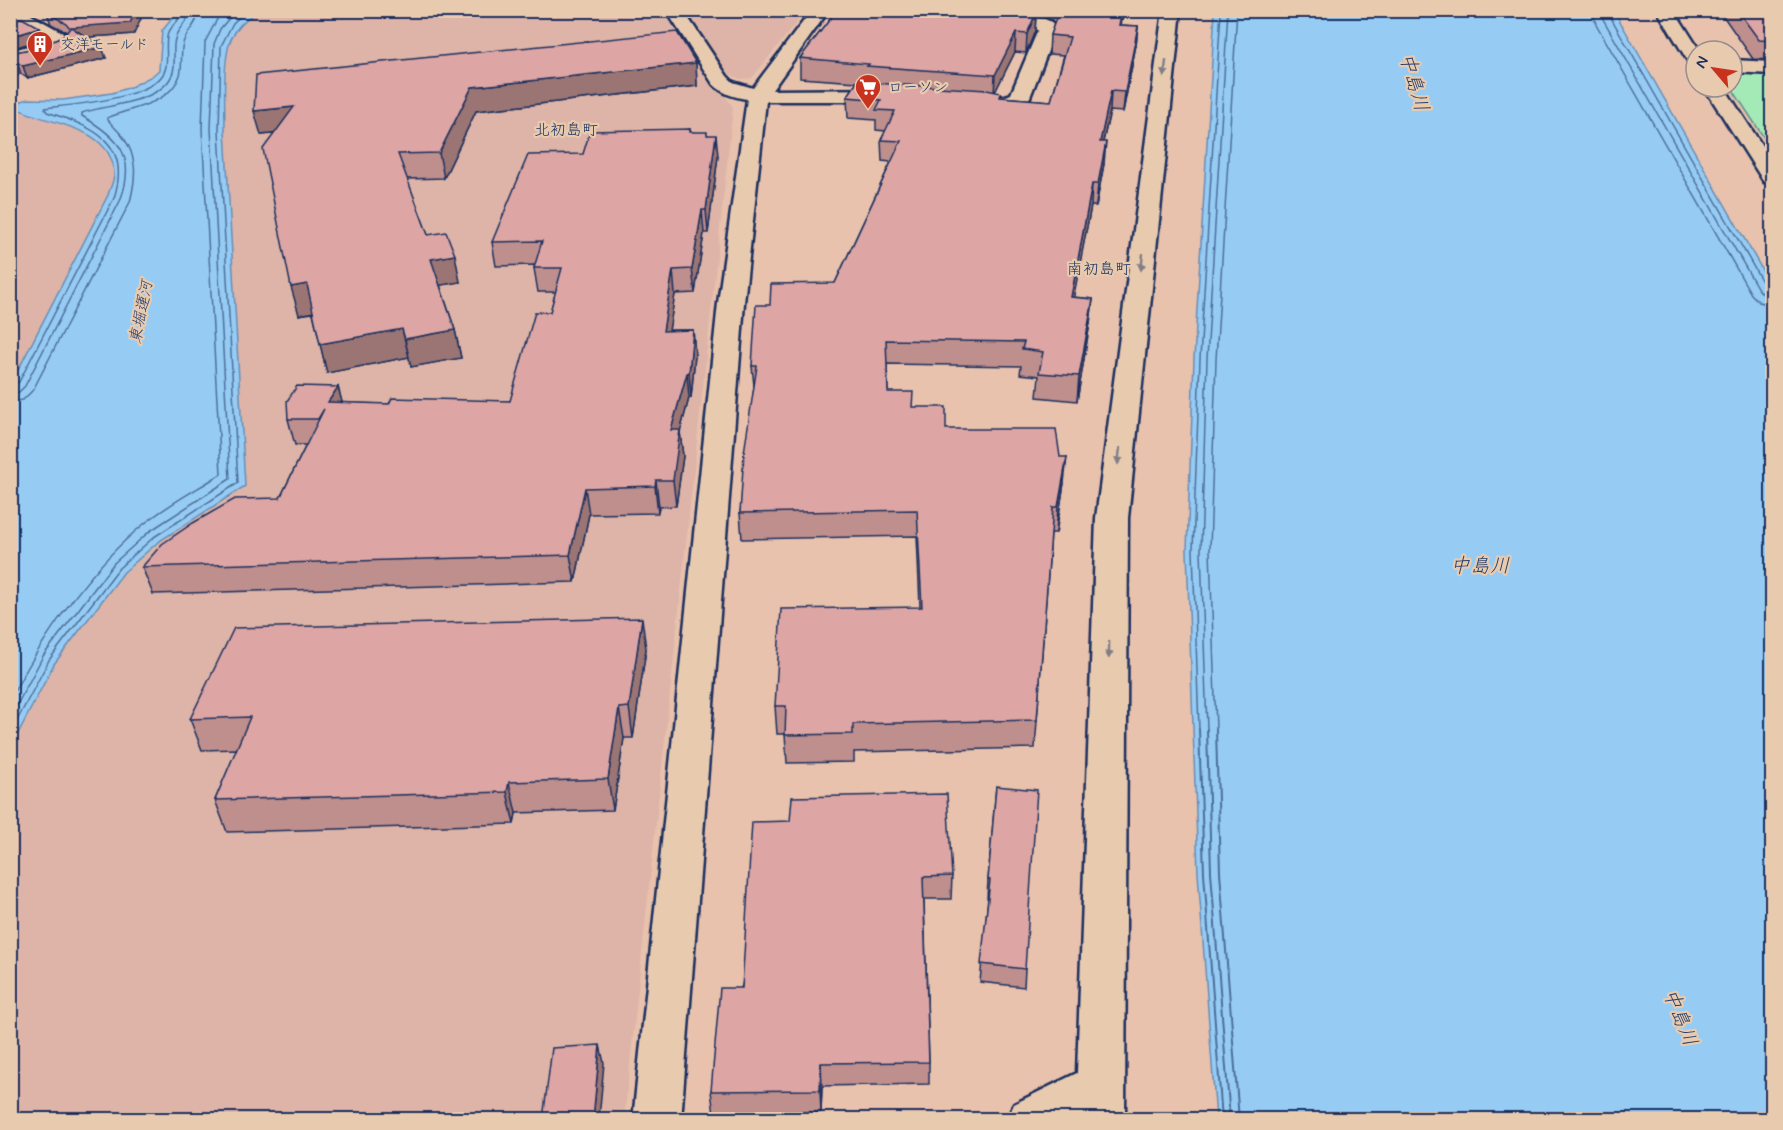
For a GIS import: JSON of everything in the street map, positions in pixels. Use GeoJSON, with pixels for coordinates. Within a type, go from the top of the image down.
{"type":"FeatureCollection","features":[{"type":"Feature","properties":{"kind":"street"},"geometry":{"type":"LineString","coordinates":[[674,10],[722,82],[736,92],[758,96],[866,94],[910,97]]}},
{"type":"Feature","properties":{"kind":"street"},"geometry":{"type":"LineString","coordinates":[[657,1119],[731,303],[758,96],[821,10]]}},
{"type":"Feature","properties":{"kind":"street"},"geometry":{"type":"LineString","coordinates":[[1031,1119],[1100,1102],[1112,518],[1172,10]]}},
{"type":"Feature","properties":{"kind":"street"},"geometry":{"type":"LineString","coordinates":[[1665,10],[1684,40]]}},
{"type":"Feature","properties":{"kind":"street"},"geometry":{"type":"LineString","coordinates":[[10,11],[20,23],[63,40],[53,47],[10,57]]}},
{"type":"Feature","properties":{"kind":"street"},"geometry":{"type":"LineString","coordinates":[[20,23],[52,16]]}},
{"type":"Feature","properties":{"kind":"street"},"geometry":{"type":"LineString","coordinates":[[954,100],[998,103],[1013,101],[1020,97],[1047,30],[1039,22],[969,16]]}},
{"type":"Feature","properties":{"kind":"street"},"geometry":{"type":"LineString","coordinates":[[1744,67],[1773,68]]}},
{"type":"Feature","properties":{"kind":"street"},"geometry":{"type":"LineString","coordinates":[[1722,99],[1773,177]]}},
{"type":"Feature","properties":{"kind":"shaded area"},"geometry":{"type":"Polygon","coordinates":[[[258,11],[665,11],[733,107],[624,1119],[11,1120],[11,747],[54,664],[124,572],[158,542],[245,486],[225,130],[226,82],[227,47],[238,27],[258,11]]]}},
{"type":"Feature","properties":{"kind":"shaded area"},"geometry":{"type":"Polygon","coordinates":[[[686,11],[806,11],[752,78],[741,79],[729,74],[686,11]]]}},
{"type":"Feature","properties":{"kind":"shaded area"},"geometry":{"type":"Polygon","coordinates":[[[11,106],[68,125],[91,136],[101,145],[111,161],[114,174],[108,195],[11,384],[11,106]]]}},
{"type":"Feature","properties":{"kind":"green space"},"geometry":{"type":"Polygon","coordinates":[[[1744,72],[1772,73],[1772,150],[1739,99],[1744,99],[1744,72]]]}},
{"type":"Feature","properties":{"kind":"water","name":"東堀運河"},"geometry":{"type":"Polygon","coordinates":[[[179,10],[258,11],[243,22],[232,37],[227,56],[225,82],[225,130],[245,486],[158,542],[124,572],[54,664],[11,747],[11,384],[108,195],[114,172],[110,156],[100,143],[87,134],[24,112],[11,105],[28,99],[63,100],[112,93],[131,87],[152,76],[159,70],[162,31],[179,10]]]}},
{"type":"Feature","properties":{"kind":"water","name":"中島川"},"geometry":{"type":"Polygon","coordinates":[[[1215,11],[1614,11],[1772,287],[1772,1119],[1216,1119],[1198,873],[1187,550],[1194,359],[1215,11]]]}},
{"type":"Feature","properties":{"kind":"building"},"geometry":{"type":"Polygon","coordinates":[[[57,10],[136,10],[130,23],[71,27],[102,47],[23,66],[17,62],[10,64],[10,53],[41,47],[64,36],[70,28],[66,23],[47,13],[57,10]]]}},
{"type":"Feature","properties":{"kind":"building"},"geometry":{"type":"Polygon","coordinates":[[[837,10],[1030,10],[1036,13],[1027,34],[1016,33],[995,75],[867,66],[869,64],[800,58],[837,10]]]}},
{"type":"Feature","properties":{"kind":"building"},"geometry":{"type":"Polygon","coordinates":[[[1059,10],[1122,10],[1119,25],[1138,26],[1125,92],[1111,91],[1100,142],[1106,142],[1098,184],[1092,184],[1071,297],[1093,299],[1079,376],[1039,373],[1043,352],[1022,349],[1024,342],[886,340],[888,392],[913,392],[912,407],[946,407],[946,429],[1056,429],[1060,457],[1067,457],[1058,507],[1053,507],[1037,720],[853,724],[853,734],[785,735],[786,706],[775,706],[781,609],[922,607],[917,510],[740,513],[744,453],[757,366],[752,366],[756,305],[770,305],[771,284],[835,283],[901,141],[881,140],[895,111],[876,110],[881,100],[847,97],[857,82],[987,90],[1001,93],[1000,97],[1051,101],[1070,37],[1050,35],[1059,10]]]}},
{"type":"Feature","properties":{"kind":"building"},"geometry":{"type":"Polygon","coordinates":[[[1737,10],[1773,10],[1773,41],[1759,40],[1737,10]]]}},
{"type":"Feature","properties":{"kind":"building"},"geometry":{"type":"Polygon","coordinates":[[[22,18],[40,28],[10,37],[10,19],[22,18]]]}},
{"type":"Feature","properties":{"kind":"building"},"geometry":{"type":"Polygon","coordinates":[[[677,32],[696,63],[472,87],[439,153],[398,154],[428,235],[446,232],[455,255],[431,259],[455,330],[405,339],[402,329],[320,344],[307,284],[291,287],[263,149],[294,107],[254,111],[256,75],[677,32]]]}},
{"type":"Feature","properties":{"kind":"building"},"geometry":{"type":"Polygon","coordinates":[[[690,129],[690,132],[707,132],[707,135],[716,135],[706,210],[702,210],[692,269],[673,270],[663,331],[693,330],[689,373],[687,373],[671,430],[680,430],[673,480],[656,480],[655,486],[585,488],[570,555],[142,567],[162,544],[235,499],[280,498],[324,409],[318,419],[288,419],[287,401],[297,386],[338,387],[328,402],[389,404],[392,398],[510,401],[535,312],[550,312],[562,268],[534,268],[542,241],[492,242],[528,155],[583,154],[590,131],[690,129]]]}},
{"type":"Feature","properties":{"kind":"building"},"geometry":{"type":"Polygon","coordinates":[[[642,618],[629,707],[619,708],[608,779],[509,782],[507,792],[215,800],[250,717],[190,719],[234,628],[642,618]]]}},
{"type":"Feature","properties":{"kind":"building"},"geometry":{"type":"Polygon","coordinates":[[[996,786],[1037,790],[1025,969],[981,964],[990,880],[988,880],[996,786]]]}},
{"type":"Feature","properties":{"kind":"building"},"geometry":{"type":"Polygon","coordinates":[[[947,794],[952,876],[923,877],[929,1062],[821,1063],[820,1090],[711,1091],[720,988],[742,988],[752,822],[790,821],[792,797],[947,794]]]}},
{"type":"Feature","properties":{"kind":"building"},"geometry":{"type":"Polygon","coordinates":[[[600,1045],[593,1119],[543,1119],[552,1048],[600,1045]]]}},
{"type":"Feature","properties":{"kind":"place","name":"交洋モールド"},"geometry":{"type":"Point","coordinates":[40,67]}},
{"type":"Feature","properties":{"kind":"place","name":"ローソン"},"geometry":{"type":"Point","coordinates":[868,110]}},
{"type":"Feature","properties":{"kind":"district","name":"北初島町"},"geometry":{"type":"Point","coordinates":[566,129]}},
{"type":"Feature","properties":{"kind":"district","name":"南初島町"},"geometry":{"type":"Point","coordinates":[1099,268]}}]}
